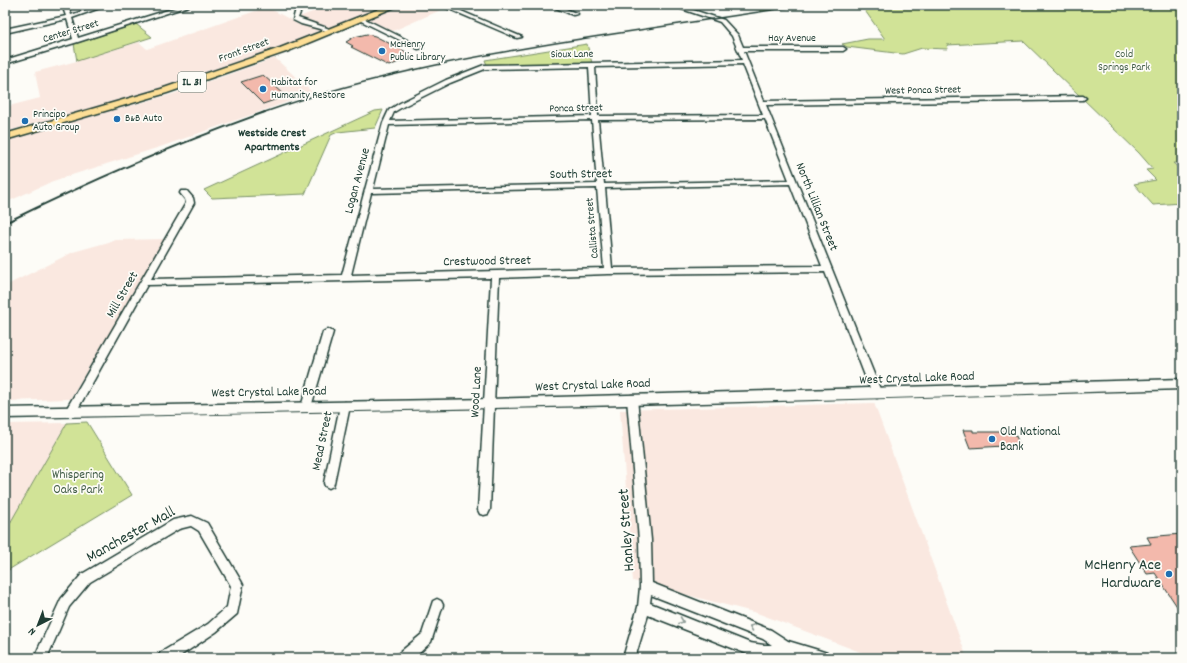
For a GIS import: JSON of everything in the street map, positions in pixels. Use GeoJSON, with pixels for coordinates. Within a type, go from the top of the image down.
{"type":"FeatureCollection","features":[{"type":"Feature","properties":{"kind":"main road","name":"Front Street"},"geometry":{"type":"LineString","coordinates":[[5,136],[144,98],[238,66],[361,19],[388,6]]}},
{"type":"Feature","properties":{"kind":"street"},"geometry":{"type":"LineString","coordinates":[[65,5],[76,41]]}},
{"type":"Feature","properties":{"kind":"street"},"geometry":{"type":"LineString","coordinates":[[5,31],[69,17],[105,5]]}},
{"type":"Feature","properties":{"kind":"street","name":"Center Street"},"geometry":{"type":"LineString","coordinates":[[5,62],[189,5]]}},
{"type":"Feature","properties":{"kind":"street"},"geometry":{"type":"LineString","coordinates":[[300,5],[299,11],[294,18],[303,23],[321,27],[330,31]]}},
{"type":"Feature","properties":{"kind":"street"},"geometry":{"type":"LineString","coordinates":[[443,5],[519,37]]}},
{"type":"Feature","properties":{"kind":"street"},"geometry":{"type":"LineString","coordinates":[[552,5],[575,14]]}},
{"type":"Feature","properties":{"kind":"street","name":"North Lillian Street"},"geometry":{"type":"LineString","coordinates":[[673,5],[716,18],[731,29],[741,49],[877,394]]}},
{"type":"Feature","properties":{"kind":"street"},"geometry":{"type":"LineString","coordinates":[[361,19],[420,48]]}},
{"type":"Feature","properties":{"kind":"street","name":"Hay Avenue"},"geometry":{"type":"LineString","coordinates":[[741,49],[843,48]]}},
{"type":"Feature","properties":{"kind":"street","name":"Sioux Lane"},"geometry":{"type":"LineString","coordinates":[[407,101],[484,67],[745,62]]}},
{"type":"Feature","properties":{"kind":"street","name":"Callista Street"},"geometry":{"type":"LineString","coordinates":[[592,64],[608,271]]}},
{"type":"Feature","properties":{"kind":"street","name":"West Ponca Street"},"geometry":{"type":"LineString","coordinates":[[763,104],[1083,98]]}},
{"type":"Feature","properties":{"kind":"street","name":"Logan Avenue"},"geometry":{"type":"LineString","coordinates":[[346,277],[370,190],[386,123],[391,110],[407,101]]}},
{"type":"Feature","properties":{"kind":"street","name":"Ponca Street"},"geometry":{"type":"LineString","coordinates":[[386,123],[595,118],[767,117]]}},
{"type":"Feature","properties":{"kind":"street","name":"South Street"},"geometry":{"type":"LineString","coordinates":[[370,190],[793,182]]}},
{"type":"Feature","properties":{"kind":"street","name":"Mill Street"},"geometry":{"type":"LineString","coordinates":[[71,411],[190,203],[189,198],[184,193]]}},
{"type":"Feature","properties":{"kind":"street","name":"Crestwood Street"},"geometry":{"type":"LineString","coordinates":[[146,282],[346,277],[495,276],[608,271],[828,269]]}},
{"type":"Feature","properties":{"kind":"street","name":"Wood Lane"},"geometry":{"type":"LineString","coordinates":[[484,510],[495,276]]}},
{"type":"Feature","properties":{"kind":"street"},"geometry":{"type":"LineString","coordinates":[[306,407],[328,332]]}},
{"type":"Feature","properties":{"kind":"street","name":"West Crystal Lake Road"},"geometry":{"type":"LineString","coordinates":[[5,413],[490,404],[632,398],[877,394],[1182,384]]}},
{"type":"Feature","properties":{"kind":"street","name":"Hanley Street"},"geometry":{"type":"LineString","coordinates":[[629,658],[644,606],[646,587],[645,540],[632,398]]}},
{"type":"Feature","properties":{"kind":"street","name":"Mead Street"},"geometry":{"type":"LineString","coordinates":[[329,483],[345,406]]}},
{"type":"Feature","properties":{"kind":"street","name":"Manchester Mall"},"geometry":{"type":"LineString","coordinates":[[40,658],[65,603],[86,578],[177,524],[192,521],[203,527],[237,585],[233,610],[212,628],[166,658]]}},
{"type":"Feature","properties":{"kind":"street"},"geometry":{"type":"LineString","coordinates":[[646,587],[767,634],[785,647],[822,658]]}},
{"type":"Feature","properties":{"kind":"street"},"geometry":{"type":"LineString","coordinates":[[404,658],[427,638],[437,605]]}},
{"type":"Feature","properties":{"kind":"street"},"geometry":{"type":"LineString","coordinates":[[644,606],[750,649],[762,652],[772,652],[785,647]]}},
{"type":"Feature","properties":{"kind":"shaded area"},"geometry":{"type":"Polygon","coordinates":[[[331,5],[388,5],[235,65],[151,92],[5,132],[5,107],[40,98],[35,72],[139,42],[147,49],[267,7],[291,20],[331,5]]]}},
{"type":"Feature","properties":{"kind":"shaded area"},"geometry":{"type":"Polygon","coordinates":[[[403,5],[433,5],[443,9],[393,31],[367,19],[403,5]]]}},
{"type":"Feature","properties":{"kind":"shaded area"},"geometry":{"type":"Polygon","coordinates":[[[275,58],[313,93],[163,146],[53,181],[5,203],[5,140],[173,94],[275,58]]]}},
{"type":"Feature","properties":{"kind":"shaded area"},"geometry":{"type":"Polygon","coordinates":[[[166,239],[70,399],[5,401],[5,286],[73,252],[116,240],[166,239]]]}},
{"type":"Feature","properties":{"kind":"shaded area"},"geometry":{"type":"Polygon","coordinates":[[[874,403],[967,658],[876,658],[757,613],[633,581],[620,410],[874,403]]]}},
{"type":"Feature","properties":{"kind":"shaded area"},"geometry":{"type":"Polygon","coordinates":[[[67,423],[5,532],[5,424],[67,423]]]}},
{"type":"Feature","properties":{"kind":"green space"},"geometry":{"type":"Polygon","coordinates":[[[744,5],[805,5],[763,11],[744,5]]]}},
{"type":"Feature","properties":{"kind":"green space","name":"Cold Springs Park"},"geometry":{"type":"Polygon","coordinates":[[[861,5],[1182,5],[1182,163],[1173,163],[1182,171],[1182,203],[1153,205],[1134,184],[1156,180],[1146,170],[1153,169],[1139,153],[1023,41],[947,45],[948,49],[922,48],[903,54],[847,47],[842,44],[868,39],[885,39],[861,5]]]}},
{"type":"Feature","properties":{"kind":"green space"},"geometry":{"type":"Polygon","coordinates":[[[136,24],[152,37],[77,61],[74,44],[136,24]]]}},
{"type":"Feature","properties":{"kind":"green space"},"geometry":{"type":"Polygon","coordinates":[[[587,44],[592,63],[487,65],[485,60],[587,44]]]}},
{"type":"Feature","properties":{"kind":"green space"},"geometry":{"type":"Polygon","coordinates":[[[383,110],[375,128],[338,132],[331,135],[305,194],[212,198],[204,190],[375,111],[383,110]]]}},
{"type":"Feature","properties":{"kind":"green space","name":"Whispering Oaks Park"},"geometry":{"type":"Polygon","coordinates":[[[87,422],[132,495],[5,572],[5,532],[67,423],[87,422]]]}},
{"type":"Feature","properties":{"kind":"building","name":"McHenry Public Library"},"geometry":{"type":"Polygon","coordinates":[[[367,34],[375,36],[414,56],[389,66],[351,47],[353,46],[346,42],[354,37],[367,34]]]}},
{"type":"Feature","properties":{"kind":"building","name":"Habitat for Humanity ReStore"},"geometry":{"type":"Polygon","coordinates":[[[263,75],[286,96],[263,104],[241,82],[263,75]]]}},
{"type":"Feature","properties":{"kind":"building","name":"Old National Bank"},"geometry":{"type":"Polygon","coordinates":[[[963,430],[973,430],[973,432],[1014,432],[1020,445],[970,448],[963,430]]]}},
{"type":"Feature","properties":{"kind":"building","name":"McHenry Ace Hardware"},"geometry":{"type":"Polygon","coordinates":[[[1182,534],[1182,614],[1155,573],[1147,574],[1129,546],[1151,544],[1147,537],[1182,534]]]}},
{"type":"Feature","properties":{"kind":"railway"},"geometry":{"type":"LineString","coordinates":[[265,112],[348,86],[479,56],[805,5]]}},
{"type":"Feature","properties":{"kind":"railway"},"geometry":{"type":"LineString","coordinates":[[5,223],[69,192],[134,164],[265,112]]}},
{"type":"Feature","properties":{"kind":"place","name":"McHenry Public Library"},"geometry":{"type":"Point","coordinates":[382,51]}},
{"type":"Feature","properties":{"kind":"place","name":"Habitat for Humanity ReStore"},"geometry":{"type":"Point","coordinates":[263,89]}},
{"type":"Feature","properties":{"kind":"place","name":"B&B Auto"},"geometry":{"type":"Point","coordinates":[117,119]}},
{"type":"Feature","properties":{"kind":"place","name":"Principo Auto Group"},"geometry":{"type":"Point","coordinates":[25,121]}},
{"type":"Feature","properties":{"kind":"place","name":"Old National Bank"},"geometry":{"type":"Point","coordinates":[992,439]}},
{"type":"Feature","properties":{"kind":"place","name":"McHenry Ace Hardware"},"geometry":{"type":"Point","coordinates":[1169,574]}},
{"type":"Feature","properties":{"kind":"district","name":"Westside Crest Apartments"},"geometry":{"type":"Point","coordinates":[272,140]}}]}
